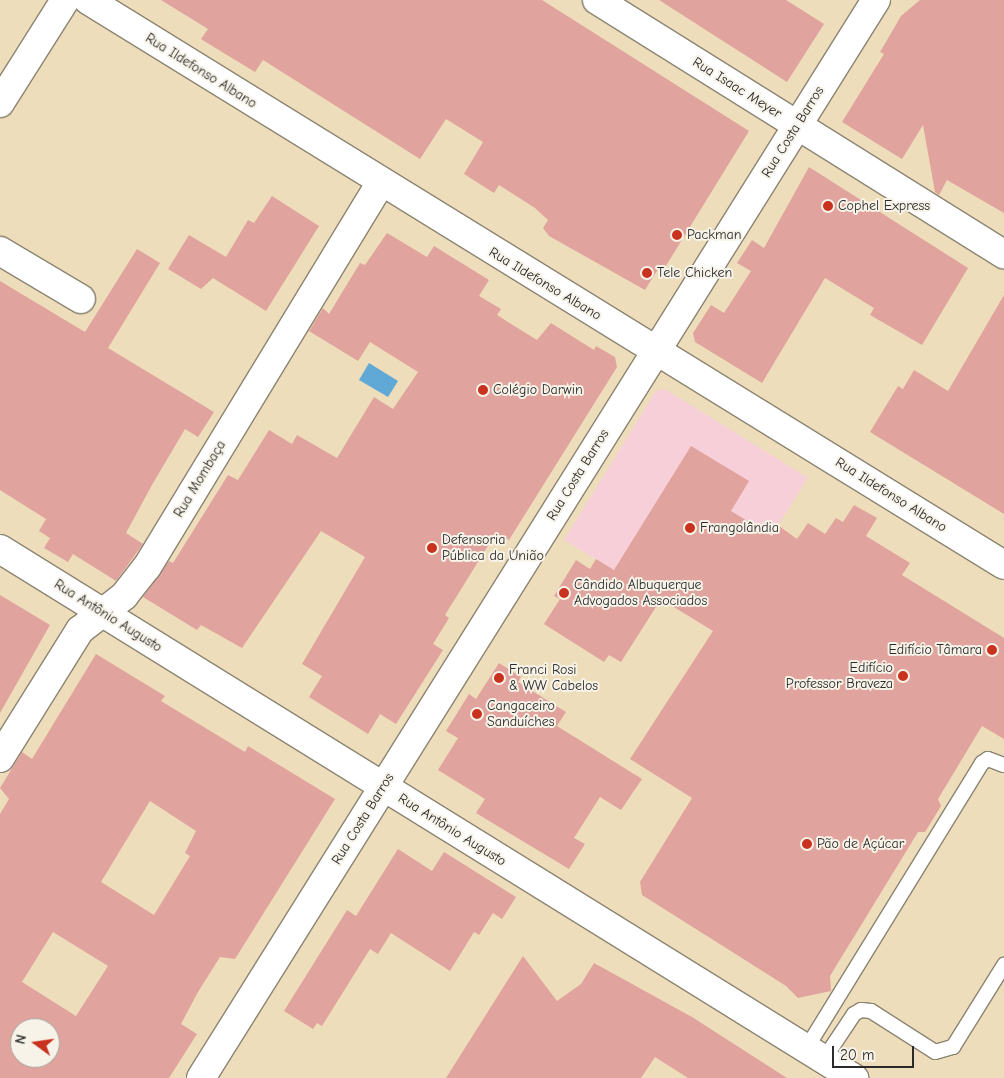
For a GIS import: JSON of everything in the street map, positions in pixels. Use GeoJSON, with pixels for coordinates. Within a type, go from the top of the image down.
{"type":"FeatureCollection","features":[{"type":"Feature","properties":{"kind":"street"},"geometry":{"type":"LineString","coordinates":[[0,103],[65,0]]}},
{"type":"Feature","properties":{"kind":"street","name":"Rua Ildefonso Albano"},"geometry":{"type":"LineString","coordinates":[[88,0],[380,184],[1004,565]]}},
{"type":"Feature","properties":{"kind":"street","name":"Rua Isaac Meyer"},"geometry":{"type":"LineString","coordinates":[[597,0],[1004,254]]}},
{"type":"Feature","properties":{"kind":"street","name":"Rua Costa Barros"},"geometry":{"type":"LineString","coordinates":[[201,1078],[876,0]]}},
{"type":"Feature","properties":{"kind":"street","name":"Rua Mombaça"},"geometry":{"type":"LineString","coordinates":[[0,758],[80,630],[104,613],[146,567],[380,184]]}},
{"type":"Feature","properties":{"kind":"street"},"geometry":{"type":"LineString","coordinates":[[0,251],[81,299]]}},
{"type":"Feature","properties":{"kind":"street","name":"Rua Antônio Augusto"},"geometry":{"type":"LineString","coordinates":[[0,549],[854,1078]]}},
{"type":"Feature","properties":{"kind":"lane"},"geometry":{"type":"LineString","coordinates":[[815,1054],[982,763],[988,759],[1004,765]]}},
{"type":"Feature","properties":{"kind":"lane"},"geometry":{"type":"LineString","coordinates":[[815,1054],[854,1014],[871,1011],[935,1052],[953,1047],[1004,965]]}},
{"type":"Feature","properties":{"kind":"shaded area"},"geometry":{"type":"Polygon","coordinates":[[[665,389],[808,478],[711,630],[564,540],[656,391],[665,389]]]}},
{"type":"Feature","properties":{"kind":"water"},"geometry":{"type":"Polygon","coordinates":[[[369,363],[398,381],[388,397],[359,380],[369,363]]]}},
{"type":"Feature","properties":{"kind":"building"},"geometry":{"type":"Polygon","coordinates":[[[161,0],[542,0],[749,131],[664,269],[660,266],[645,290],[549,236],[543,228],[548,220],[535,208],[499,185],[494,193],[464,174],[483,142],[446,119],[420,159],[263,60],[255,72],[222,52],[201,39],[208,29],[161,0]]]}},
{"type":"Feature","properties":{"kind":"building"},"geometry":{"type":"Polygon","coordinates":[[[659,0],[786,0],[824,24],[787,82],[659,0]]]}},
{"type":"Feature","properties":{"kind":"building"},"geometry":{"type":"Polygon","coordinates":[[[920,0],[1004,0],[1004,213],[947,180],[939,195],[935,192],[923,125],[902,159],[842,122],[884,54],[880,52],[901,16],[920,0]]]}},
{"type":"Feature","properties":{"kind":"building"},"geometry":{"type":"Polygon","coordinates":[[[809,167],[968,268],[922,345],[870,315],[874,308],[825,278],[762,383],[695,342],[693,333],[711,305],[724,313],[751,271],[737,263],[752,240],[764,248],[809,167]]]}},
{"type":"Feature","properties":{"kind":"building"},"geometry":{"type":"Polygon","coordinates":[[[272,196],[319,226],[266,311],[213,278],[201,289],[168,269],[189,235],[226,257],[248,220],[254,223],[272,196]]]}},
{"type":"Feature","properties":{"kind":"building"},"geometry":{"type":"Polygon","coordinates":[[[387,233],[427,257],[434,246],[489,280],[479,296],[501,309],[497,315],[537,340],[551,323],[594,350],[596,346],[615,357],[617,367],[509,540],[496,533],[445,615],[449,618],[433,644],[443,650],[396,724],[380,714],[368,734],[309,697],[322,676],[302,664],[365,557],[321,531],[242,648],[201,625],[197,630],[143,597],[169,561],[173,563],[228,475],[238,480],[269,430],[292,444],[297,435],[337,458],[374,397],[393,409],[418,372],[370,342],[358,361],[309,331],[323,308],[329,314],[360,263],[365,265],[387,233]]]}},
{"type":"Feature","properties":{"kind":"building"},"geometry":{"type":"Polygon","coordinates":[[[137,249],[160,263],[108,348],[214,412],[198,437],[185,429],[152,485],[126,533],[143,544],[116,581],[73,554],[68,562],[44,548],[50,538],[39,531],[46,519],[0,490],[0,281],[85,332],[137,249]]]}},
{"type":"Feature","properties":{"kind":"building"},"geometry":{"type":"Polygon","coordinates":[[[1004,295],[1004,514],[870,432],[898,386],[903,389],[914,370],[948,391],[1004,295]]]}},
{"type":"Feature","properties":{"kind":"building"},"geometry":{"type":"Polygon","coordinates":[[[691,446],[749,481],[731,511],[772,536],[779,526],[797,539],[808,523],[825,534],[836,518],[843,522],[854,505],[877,518],[866,536],[910,563],[902,575],[1004,638],[1004,739],[982,726],[938,799],[941,806],[925,832],[918,832],[830,976],[831,991],[798,998],[786,986],[642,895],[640,882],[692,798],[630,759],[713,631],[661,599],[621,662],[609,655],[604,662],[544,624],[560,599],[554,596],[576,560],[590,569],[596,559],[614,570],[691,446]]]}},
{"type":"Feature","properties":{"kind":"building"},"geometry":{"type":"Polygon","coordinates":[[[0,595],[50,625],[0,713],[0,595]]]}},
{"type":"Feature","properties":{"kind":"building"},"geometry":{"type":"Polygon","coordinates":[[[96,654],[165,696],[161,701],[245,752],[248,746],[335,799],[235,959],[220,957],[198,992],[181,1024],[197,1034],[169,1078],[0,1078],[0,814],[9,799],[0,788],[22,752],[32,759],[96,654]],[[150,801],[101,882],[154,915],[190,856],[185,853],[196,831],[150,801]],[[53,932],[22,982],[76,1016],[108,966],[53,932]]]}},
{"type":"Feature","properties":{"kind":"building"},"geometry":{"type":"Polygon","coordinates":[[[499,663],[521,677],[518,682],[566,712],[557,726],[642,779],[621,810],[600,797],[574,838],[585,844],[569,869],[476,813],[485,799],[438,770],[458,738],[446,731],[469,694],[476,699],[499,663]]]}},
{"type":"Feature","properties":{"kind":"building"},"geometry":{"type":"Polygon","coordinates":[[[398,849],[432,871],[444,852],[516,897],[502,919],[493,913],[479,935],[474,932],[450,971],[391,933],[378,954],[370,949],[322,1026],[317,1023],[313,1029],[284,1011],[347,910],[356,916],[398,849]]]}},
{"type":"Feature","properties":{"kind":"building"},"geometry":{"type":"Polygon","coordinates":[[[523,956],[557,1001],[581,984],[594,963],[692,1017],[787,1078],[688,1078],[655,1057],[641,1078],[446,1078],[523,956]]]}},
{"type":"Feature","properties":{"kind":"place","name":"Cophel Express"},"geometry":{"type":"Point","coordinates":[828,206]}},
{"type":"Feature","properties":{"kind":"place","name":"Packman"},"geometry":{"type":"Point","coordinates":[677,235]}},
{"type":"Feature","properties":{"kind":"place","name":"Tele Chicken"},"geometry":{"type":"Point","coordinates":[647,273]}},
{"type":"Feature","properties":{"kind":"place","name":"Colégio Darwin"},"geometry":{"type":"Point","coordinates":[483,390]}},
{"type":"Feature","properties":{"kind":"place","name":"Frangolândia"},"geometry":{"type":"Point","coordinates":[690,528]}},
{"type":"Feature","properties":{"kind":"place","name":"Defensoria Pública da União"},"geometry":{"type":"Point","coordinates":[432,548]}},
{"type":"Feature","properties":{"kind":"place","name":"Cândido Albuquerque Advogados Associados"},"geometry":{"type":"Point","coordinates":[564,593]}},
{"type":"Feature","properties":{"kind":"place","name":"Edifício Tâmara"},"geometry":{"type":"Point","coordinates":[992,650]}},
{"type":"Feature","properties":{"kind":"place","name":"Edifício Professor Braveza"},"geometry":{"type":"Point","coordinates":[903,676]}},
{"type":"Feature","properties":{"kind":"place","name":"Franci Rosi & WW Cabelos"},"geometry":{"type":"Point","coordinates":[499,678]}},
{"type":"Feature","properties":{"kind":"place","name":"Cangaceiro Sanduíches"},"geometry":{"type":"Point","coordinates":[477,714]}},
{"type":"Feature","properties":{"kind":"place","name":"Pão de Açúcar"},"geometry":{"type":"Point","coordinates":[807,844]}}]}
